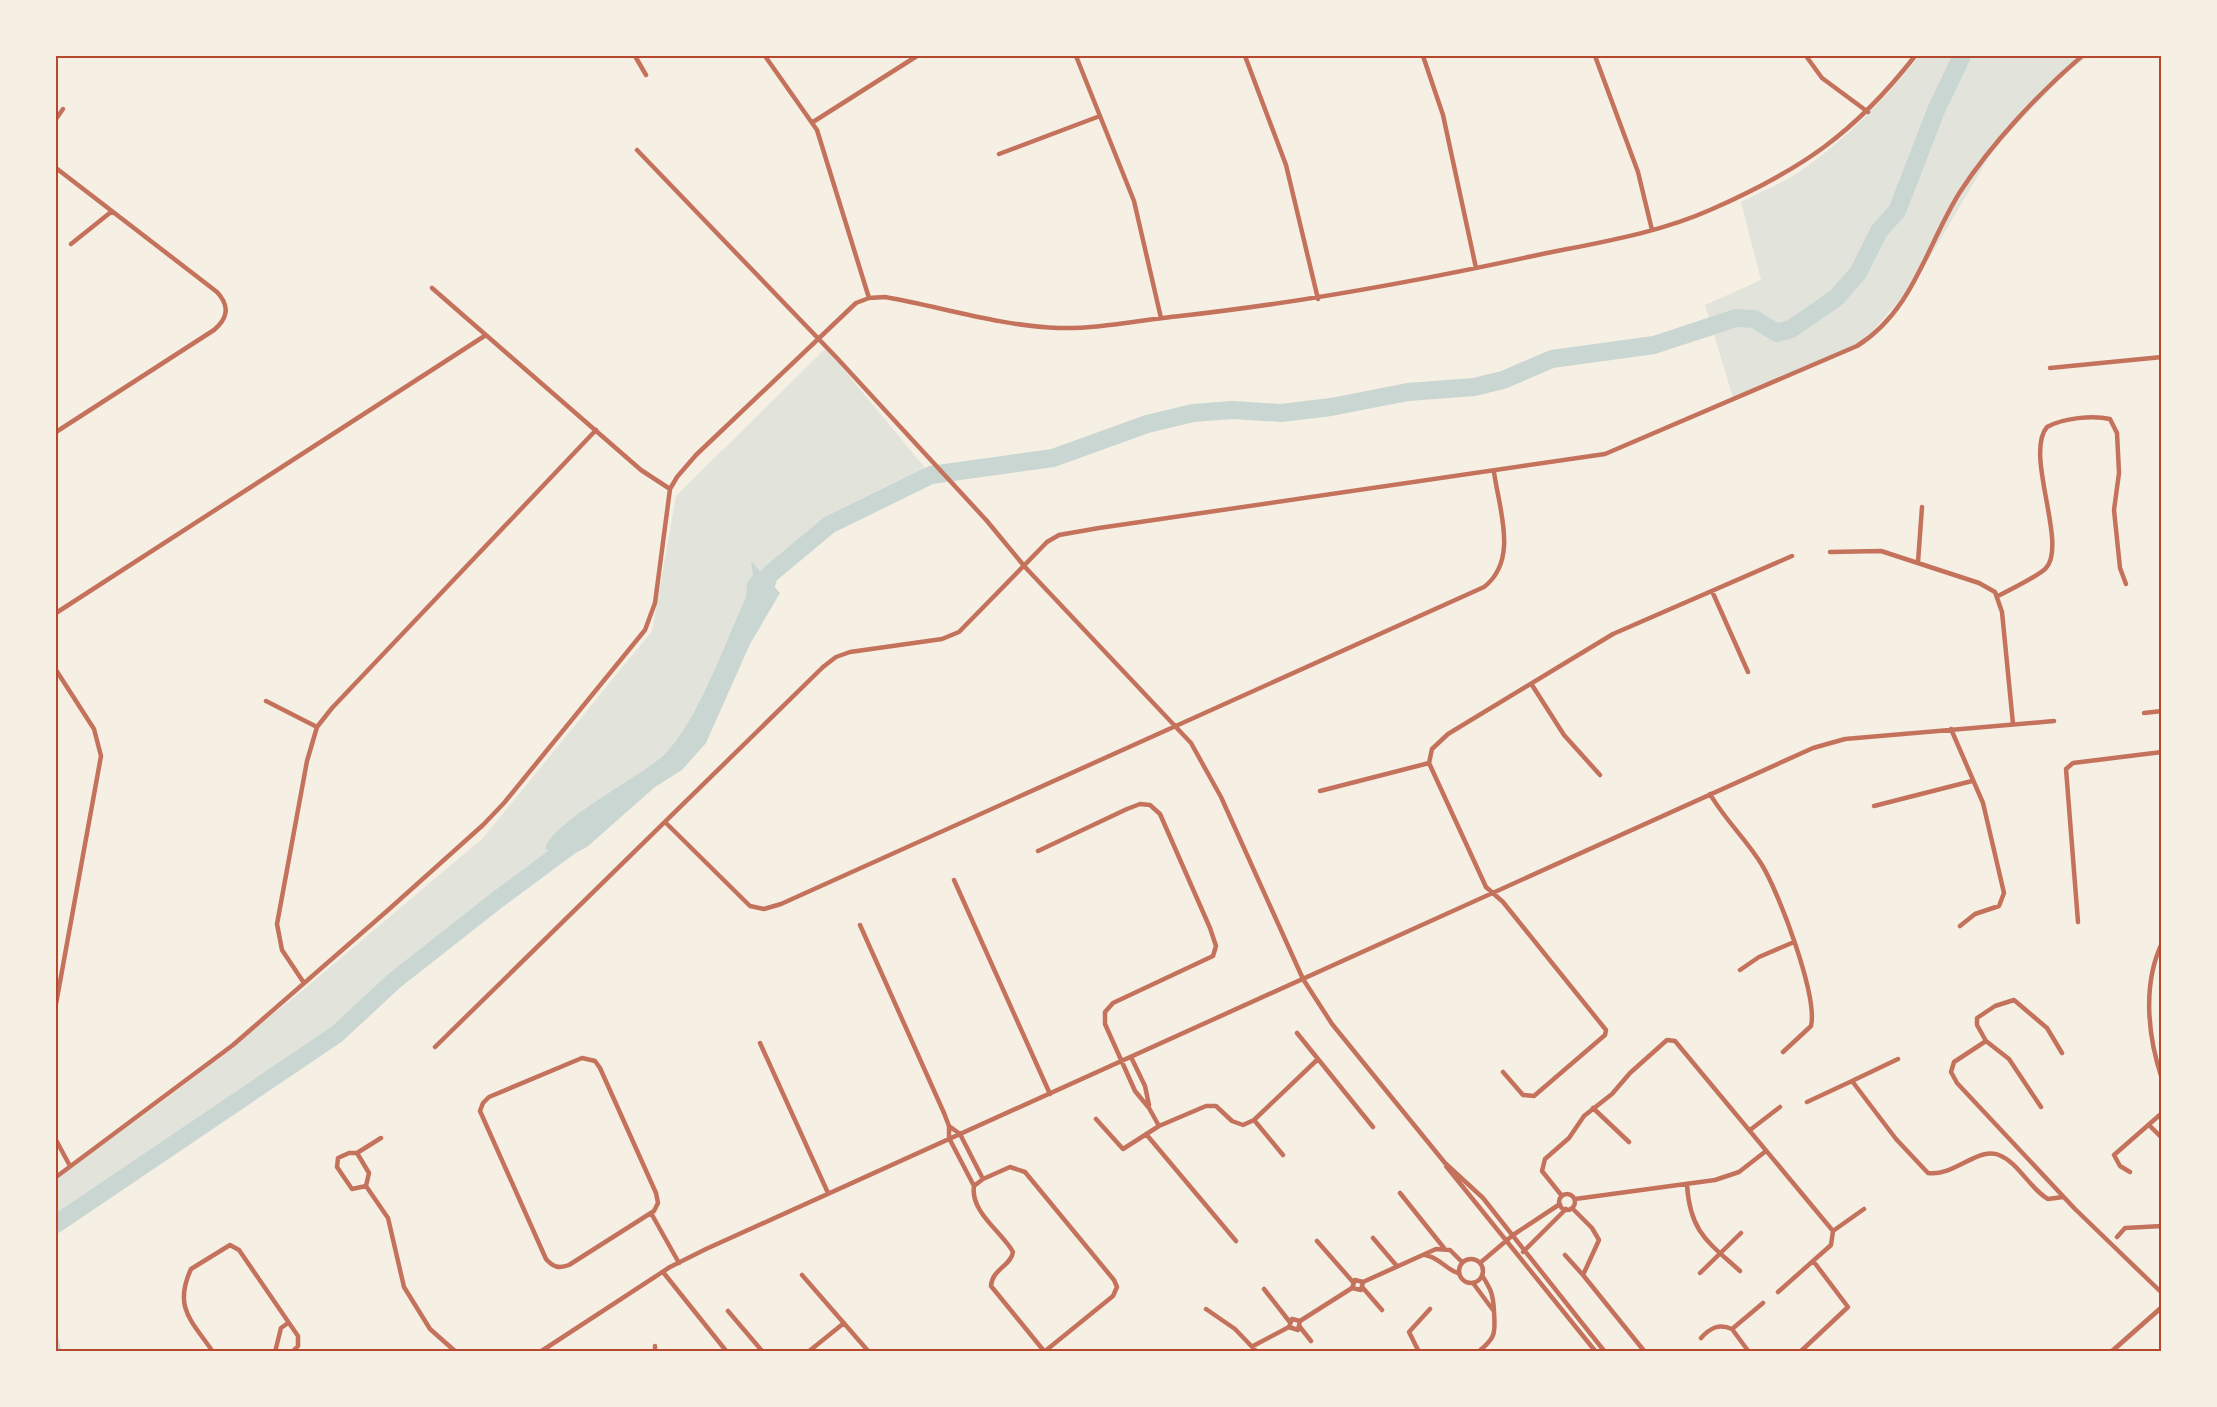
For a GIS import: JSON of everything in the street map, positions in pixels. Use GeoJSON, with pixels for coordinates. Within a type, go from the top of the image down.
{"type":"FeatureCollection","features":[{"type":"Feature","properties":{"kind":"street"},"geometry":{"type":"LineString","coordinates":[[635,56],[646,75]]}},
{"type":"Feature","properties":{"kind":"street"},"geometry":{"type":"LineString","coordinates":[[765,56],[813,122],[833,176],[869,298]]}},
{"type":"Feature","properties":{"kind":"street"},"geometry":{"type":"LineString","coordinates":[[813,122],[917,56]]}},
{"type":"Feature","properties":{"kind":"street"},"geometry":{"type":"LineString","coordinates":[[1076,56],[1134,201],[1161,318]]}},
{"type":"Feature","properties":{"kind":"street"},"geometry":{"type":"LineString","coordinates":[[1245,56],[1286,165],[1318,299]]}},
{"type":"Feature","properties":{"kind":"street"},"geometry":{"type":"LineString","coordinates":[[1423,56],[1443,115],[1476,268]]}},
{"type":"Feature","properties":{"kind":"street"},"geometry":{"type":"LineString","coordinates":[[1595,56],[1638,172],[1652,230]]}},
{"type":"Feature","properties":{"kind":"street"},"geometry":{"type":"LineString","coordinates":[[1806,56],[1822,78],[1868,112]]}},
{"type":"Feature","properties":{"kind":"street"},"geometry":{"type":"LineString","coordinates":[[56,1177],[224,1051],[483,825],[639,639],[655,603],[670,489],[677,477],[696,455],[851,307],[869,298],[885,297],[1039,327],[1076,327],[1318,299],[1652,230],[1707,212],[1782,175],[1829,145],[1868,112],[1915,56]]}},
{"type":"Feature","properties":{"kind":"street"},"geometry":{"type":"LineString","coordinates":[[435,1047],[836,657],[858,650],[952,635],[1025,567],[1053,537],[1074,532],[1590,457],[1626,447],[1831,359],[1866,341],[1904,303],[1955,202],[1971,176],[2033,104],[2082,56]]}},
{"type":"Feature","properties":{"kind":"street"},"geometry":{"type":"LineString","coordinates":[[56,119],[63,109]]}},
{"type":"Feature","properties":{"kind":"street"},"geometry":{"type":"LineString","coordinates":[[999,154],[1100,116]]}},
{"type":"Feature","properties":{"kind":"street"},"geometry":{"type":"LineString","coordinates":[[638,150],[818,337],[987,520],[1025,567],[1177,726],[1196,751],[1221,796],[1303,979],[1332,1024],[1365,1068],[1445,1163],[1596,1352]]}},
{"type":"Feature","properties":{"kind":"street"},"geometry":{"type":"LineString","coordinates":[[56,168],[217,292],[227,308],[221,324],[56,432]]}},
{"type":"Feature","properties":{"kind":"street"},"geometry":{"type":"LineString","coordinates":[[71,244],[111,212]]}},
{"type":"Feature","properties":{"kind":"street"},"geometry":{"type":"LineString","coordinates":[[432,288],[650,477],[670,489]]}},
{"type":"Feature","properties":{"kind":"street"},"geometry":{"type":"LineString","coordinates":[[56,613],[486,335]]}},
{"type":"Feature","properties":{"kind":"street"},"geometry":{"type":"LineString","coordinates":[[2050,368],[2162,357]]}},
{"type":"Feature","properties":{"kind":"street"},"geometry":{"type":"LineString","coordinates":[[1998,596],[2039,573],[2050,562],[2051,543],[2039,443],[2047,427],[2063,421],[2103,418],[2110,419],[2116,427],[2119,473],[2114,510],[2119,560],[2126,584]]}},
{"type":"Feature","properties":{"kind":"street"},"geometry":{"type":"LineString","coordinates":[[304,983],[282,950],[278,924],[307,761],[317,727],[332,708],[596,430]]}},
{"type":"Feature","properties":{"kind":"street"},"geometry":{"type":"LineString","coordinates":[[666,823],[747,904],[764,909],[1452,603],[1490,582],[1500,570],[1505,552],[1494,472]]}},
{"type":"Feature","properties":{"kind":"street"},"geometry":{"type":"LineString","coordinates":[[1918,562],[1922,507]]}},
{"type":"Feature","properties":{"kind":"street"},"geometry":{"type":"LineString","coordinates":[[1830,552],[1874,549],[1991,588],[1998,596],[2005,634],[2013,724]]}},
{"type":"Feature","properties":{"kind":"street"},"geometry":{"type":"LineString","coordinates":[[1503,1072],[1523,1095],[1534,1096],[1606,1032],[1509,909],[1485,885],[1430,763],[1430,754],[1440,740],[1613,634],[1792,556]]}},
{"type":"Feature","properties":{"kind":"street"},"geometry":{"type":"LineString","coordinates":[[1712,591],[1748,672]]}},
{"type":"Feature","properties":{"kind":"street"},"geometry":{"type":"LineString","coordinates":[[56,670],[94,729],[101,756],[56,1004]]}},
{"type":"Feature","properties":{"kind":"street"},"geometry":{"type":"LineString","coordinates":[[1532,684],[1564,735],[1600,775]]}},
{"type":"Feature","properties":{"kind":"street"},"geometry":{"type":"LineString","coordinates":[[266,701],[317,727]]}},
{"type":"Feature","properties":{"kind":"street"},"geometry":{"type":"LineString","coordinates":[[2144,712],[2162,711]]}},
{"type":"Feature","properties":{"kind":"street"},"geometry":{"type":"LineString","coordinates":[[540,1352],[679,1263],[949,1138],[1828,742],[2054,721]]}},
{"type":"Feature","properties":{"kind":"street"},"geometry":{"type":"LineString","coordinates":[[1951,729],[1981,797],[2003,898],[1997,907],[1975,914],[1960,926]]}},
{"type":"Feature","properties":{"kind":"street"},"geometry":{"type":"LineString","coordinates":[[2078,922],[2066,769],[2073,763],[2162,752]]}},
{"type":"Feature","properties":{"kind":"street"},"geometry":{"type":"LineString","coordinates":[[1320,791],[1430,763]]}},
{"type":"Feature","properties":{"kind":"street"},"geometry":{"type":"LineString","coordinates":[[1874,806],[1972,781]]}},
{"type":"Feature","properties":{"kind":"street"},"geometry":{"type":"LineString","coordinates":[[1710,794],[1723,817],[1764,868],[1794,942],[1810,992],[1813,1018],[1809,1030],[1783,1052]]}},
{"type":"Feature","properties":{"kind":"street"},"geometry":{"type":"LineString","coordinates":[[1038,851],[1140,804],[1150,805],[1160,814],[1216,946],[1209,959],[1108,1007],[1105,1024],[1121,1062],[1135,1091],[1149,1108],[1159,1126]]}},
{"type":"Feature","properties":{"kind":"street"},"geometry":{"type":"LineString","coordinates":[[954,880],[1050,1094]]}},
{"type":"Feature","properties":{"kind":"street"},"geometry":{"type":"LineString","coordinates":[[860,925],[949,1126],[949,1138],[974,1186],[975,1198],[983,1215],[1013,1252],[1012,1258],[995,1273],[991,1286],[1044,1351],[1113,1296],[1116,1284],[1025,1172],[1010,1167],[982,1179],[974,1186]]}},
{"type":"Feature","properties":{"kind":"street"},"geometry":{"type":"LineString","coordinates":[[1740,970],[1759,957],[1794,942]]}},
{"type":"Feature","properties":{"kind":"street"},"geometry":{"type":"LineString","coordinates":[[2162,943],[2149,993],[2149,1017],[2162,1079]]}},
{"type":"Feature","properties":{"kind":"street"},"geometry":{"type":"LineString","coordinates":[[2041,1107],[2009,1059],[1986,1041],[1977,1025],[1977,1018],[1995,1006],[2014,1000],[2047,1028],[2062,1053]]}},
{"type":"Feature","properties":{"kind":"street"},"geometry":{"type":"LineString","coordinates":[[1297,1033],[1373,1127]]}},
{"type":"Feature","properties":{"kind":"street"},"geometry":{"type":"LineString","coordinates":[[1562,1196],[1549,1182],[1542,1165],[1569,1138],[1584,1116],[1612,1094],[1650,1054],[1667,1040],[1672,1040],[1685,1050],[1833,1231]]}},
{"type":"Feature","properties":{"kind":"street"},"geometry":{"type":"LineString","coordinates":[[1986,1041],[1954,1062],[1952,1076],[1970,1100],[2063,1197],[2162,1293]]}},
{"type":"Feature","properties":{"kind":"street"},"geometry":{"type":"LineString","coordinates":[[760,1043],[828,1193]]}},
{"type":"Feature","properties":{"kind":"street"},"geometry":{"type":"LineString","coordinates":[[1131,1057],[1145,1086],[1149,1108]]}},
{"type":"Feature","properties":{"kind":"street"},"geometry":{"type":"LineString","coordinates":[[582,1058],[595,1061],[656,1193],[658,1203],[651,1213],[569,1265],[560,1268],[550,1264],[488,1133],[480,1111],[483,1103],[489,1097],[582,1058]]}},
{"type":"Feature","properties":{"kind":"street"},"geometry":{"type":"LineString","coordinates":[[1096,1119],[1123,1149],[1159,1126],[1211,1105],[1238,1124],[1243,1125],[1254,1119],[1318,1059]]}},
{"type":"Feature","properties":{"kind":"street"},"geometry":{"type":"LineString","coordinates":[[1807,1102],[1898,1059]]}},
{"type":"Feature","properties":{"kind":"street"},"geometry":{"type":"LineString","coordinates":[[1852,1081],[1896,1139],[1928,1173],[1945,1172],[1986,1154],[1995,1154],[2010,1162],[2043,1196],[2051,1200],[2063,1197]]}},
{"type":"Feature","properties":{"kind":"street"},"geometry":{"type":"LineString","coordinates":[[1750,1130],[1780,1107]]}},
{"type":"Feature","properties":{"kind":"street"},"geometry":{"type":"LineString","coordinates":[[1593,1108],[1629,1142]]}},
{"type":"Feature","properties":{"kind":"street"},"geometry":{"type":"LineString","coordinates":[[2130,1172],[2120,1166],[2114,1155],[2162,1113]]}},
{"type":"Feature","properties":{"kind":"street"},"geometry":{"type":"LineString","coordinates":[[1254,1119],[1283,1155]]}},
{"type":"Feature","properties":{"kind":"street"},"geometry":{"type":"LineString","coordinates":[[2149,1125],[2162,1138]]}},
{"type":"Feature","properties":{"kind":"street"},"geometry":{"type":"LineString","coordinates":[[949,1126],[960,1134],[982,1179]]}},
{"type":"Feature","properties":{"kind":"street"},"geometry":{"type":"LineString","coordinates":[[1146,1134],[1236,1241]]}},
{"type":"Feature","properties":{"kind":"street"},"geometry":{"type":"LineString","coordinates":[[366,1186],[352,1189],[337,1167],[338,1158],[349,1153],[357,1153],[381,1138]]}},
{"type":"Feature","properties":{"kind":"street"},"geometry":{"type":"LineString","coordinates":[[56,1140],[70,1166]]}},
{"type":"Feature","properties":{"kind":"street"},"geometry":{"type":"LineString","coordinates":[[1562,1196],[1569,1194],[1575,1199],[1687,1185],[1735,1174],[1766,1150]]}},
{"type":"Feature","properties":{"kind":"street"},"geometry":{"type":"LineString","coordinates":[[357,1153],[369,1173],[366,1186],[388,1218],[404,1287],[430,1329],[456,1352]]}},
{"type":"Feature","properties":{"kind":"street"},"geometry":{"type":"LineString","coordinates":[[1445,1163],[1483,1198],[1605,1352]]}},
{"type":"Feature","properties":{"kind":"street"},"geometry":{"type":"LineString","coordinates":[[1687,1185],[1689,1208],[1693,1221],[1721,1254],[1740,1271]]}},
{"type":"Feature","properties":{"kind":"street"},"geometry":{"type":"LineString","coordinates":[[1400,1193],[1444,1248],[1462,1262]]}},
{"type":"Feature","properties":{"kind":"street"},"geometry":{"type":"LineString","coordinates":[[1480,1263],[1513,1235],[1560,1204],[1562,1196]]}},
{"type":"Feature","properties":{"kind":"street"},"geometry":{"type":"LineString","coordinates":[[1518,1256],[1569,1209],[1575,1199]]}},
{"type":"Feature","properties":{"kind":"street"},"geometry":{"type":"LineString","coordinates":[[1560,1204],[1592,1228],[1599,1240],[1583,1275]]}},
{"type":"Feature","properties":{"kind":"street"},"geometry":{"type":"LineString","coordinates":[[1778,1292],[1831,1245],[1833,1231],[1863,1209]]}},
{"type":"Feature","properties":{"kind":"street"},"geometry":{"type":"LineString","coordinates":[[651,1213],[679,1263]]}},
{"type":"Feature","properties":{"kind":"street"},"geometry":{"type":"LineString","coordinates":[[2116,1236],[2125,1228],[2162,1226]]}},
{"type":"Feature","properties":{"kind":"street"},"geometry":{"type":"LineString","coordinates":[[1700,1273],[1741,1233]]}},
{"type":"Feature","properties":{"kind":"street"},"geometry":{"type":"LineString","coordinates":[[1373,1238],[1396,1266]]}},
{"type":"Feature","properties":{"kind":"street"},"geometry":{"type":"LineString","coordinates":[[1317,1241],[1353,1282]]}},
{"type":"Feature","properties":{"kind":"street"},"geometry":{"type":"LineString","coordinates":[[213,1352],[182,1301],[191,1269],[224,1246],[230,1245],[239,1250],[299,1338],[298,1346],[292,1352]]}},
{"type":"Feature","properties":{"kind":"street"},"geometry":{"type":"LineString","coordinates":[[1364,1282],[1396,1266],[1444,1248]]}},
{"type":"Feature","properties":{"kind":"street"},"geometry":{"type":"LineString","coordinates":[[1423,1255],[1432,1256],[1448,1270],[1458,1273]]}},
{"type":"Feature","properties":{"kind":"street"},"geometry":{"type":"LineString","coordinates":[[1565,1255],[1645,1352]]}},
{"type":"Feature","properties":{"kind":"street"},"geometry":{"type":"LineString","coordinates":[[1480,1263],[1468,1259],[1462,1262],[1458,1273],[1461,1279],[1473,1283],[1494,1310]]}},
{"type":"Feature","properties":{"kind":"street"},"geometry":{"type":"LineString","coordinates":[[1800,1352],[1848,1307],[1814,1262]]}},
{"type":"Feature","properties":{"kind":"street"},"geometry":{"type":"LineString","coordinates":[[1478,1352],[1494,1335],[1496,1324],[1493,1293],[1482,1275],[1480,1263]]}},
{"type":"Feature","properties":{"kind":"street"},"geometry":{"type":"LineString","coordinates":[[663,1272],[727,1352]]}},
{"type":"Feature","properties":{"kind":"street"},"geometry":{"type":"LineString","coordinates":[[802,1275],[869,1352]]}},
{"type":"Feature","properties":{"kind":"street"},"geometry":{"type":"LineString","coordinates":[[1473,1283],[1482,1275]]}},
{"type":"Feature","properties":{"kind":"street"},"geometry":{"type":"LineString","coordinates":[[1353,1282],[1358,1279],[1364,1282]]}},
{"type":"Feature","properties":{"kind":"street"},"geometry":{"type":"LineString","coordinates":[[1300,1321],[1352,1288],[1353,1282]]}},
{"type":"Feature","properties":{"kind":"street"},"geometry":{"type":"LineString","coordinates":[[1363,1288],[1364,1282]]}},
{"type":"Feature","properties":{"kind":"street"},"geometry":{"type":"LineString","coordinates":[[1352,1288],[1358,1291],[1363,1288]]}},
{"type":"Feature","properties":{"kind":"street"},"geometry":{"type":"LineString","coordinates":[[1363,1288],[1382,1310]]}},
{"type":"Feature","properties":{"kind":"street"},"geometry":{"type":"LineString","coordinates":[[1264,1289],[1289,1321],[1289,1327]]}},
{"type":"Feature","properties":{"kind":"street"},"geometry":{"type":"LineString","coordinates":[[1701,1338],[1713,1327],[1732,1329],[1763,1304]]}},
{"type":"Feature","properties":{"kind":"street"},"geometry":{"type":"LineString","coordinates":[[2111,1352],[2162,1307]]}},
{"type":"Feature","properties":{"kind":"street"},"geometry":{"type":"LineString","coordinates":[[1206,1309],[1257,1352]]}},
{"type":"Feature","properties":{"kind":"street"},"geometry":{"type":"LineString","coordinates":[[1419,1352],[1409,1332],[1430,1309]]}},
{"type":"Feature","properties":{"kind":"street"},"geometry":{"type":"LineString","coordinates":[[728,1311],[762,1352]]}},
{"type":"Feature","properties":{"kind":"street"},"geometry":{"type":"LineString","coordinates":[[1289,1321],[1295,1318],[1300,1321]]}},
{"type":"Feature","properties":{"kind":"street"},"geometry":{"type":"LineString","coordinates":[[1300,1321],[1300,1327],[1311,1341]]}},
{"type":"Feature","properties":{"kind":"street"},"geometry":{"type":"LineString","coordinates":[[275,1352],[281,1328],[288,1323]]}},
{"type":"Feature","properties":{"kind":"street"},"geometry":{"type":"LineString","coordinates":[[808,1352],[844,1323]]}},
{"type":"Feature","properties":{"kind":"street"},"geometry":{"type":"LineString","coordinates":[[1289,1327],[1295,1330],[1300,1327]]}},
{"type":"Feature","properties":{"kind":"street"},"geometry":{"type":"LineString","coordinates":[[1252,1346],[1289,1327]]}},
{"type":"Feature","properties":{"kind":"street"},"geometry":{"type":"LineString","coordinates":[[1732,1329],[1749,1352]]}},
{"type":"Feature","properties":{"kind":"street"},"geometry":{"type":"LineString","coordinates":[[2116,1352],[2133,1334]]}},
{"type":"Feature","properties":{"kind":"street"},"geometry":{"type":"LineString","coordinates":[[1486,1345],[1492,1352]]}},
{"type":"Feature","properties":{"kind":"shaded area"},"geometry":{"type":"Polygon","coordinates":[[[1919,56],[2088,56],[2064,75],[1995,147],[1914,284],[1861,344],[1734,401],[1705,305],[1761,280],[1741,202],[1792,176],[1833,147],[1878,104],[1919,56]]]}},
{"type":"Feature","properties":{"kind":"shaded area"},"geometry":{"type":"Polygon","coordinates":[[[826,348],[931,475],[829,525],[770,575],[760,607],[693,742],[568,846],[394,981],[337,1034],[56,1224],[56,1179],[174,1093],[297,995],[483,838],[652,631],[676,496],[826,348]]]}},
{"type":"Feature","properties":{"kind":"shaded area"},"geometry":{"type":"Polygon","coordinates":[[[751,561],[780,593],[750,644],[706,743],[682,770],[655,787],[587,847],[567,857],[545,849],[551,838],[563,826],[663,756],[675,742],[698,704],[746,597],[747,583],[753,575],[751,561]]]}},
{"type":"Feature","properties":{"kind":"waterway"},"geometry":{"type":"LineString","coordinates":[[761,602],[769,575],[829,525],[931,475],[1053,458],[1147,424],[1193,413],[1232,410],[1281,413],[1331,407],[1408,392],[1474,387],[1503,380],[1552,359],[1654,345],[1736,318],[1754,319],[1777,333],[1791,329],[1836,298],[1858,273],[1879,231],[1897,211],[1937,108],[1962,56]]}},
{"type":"Feature","properties":{"kind":"waterway"},"geometry":{"type":"LineString","coordinates":[[56,1224],[337,1034],[394,981],[578,840]]}},
{"type":"Feature","properties":{"kind":"waterway"},"geometry":{"type":"LineString","coordinates":[[56,1334],[60,1352]]}}]}
